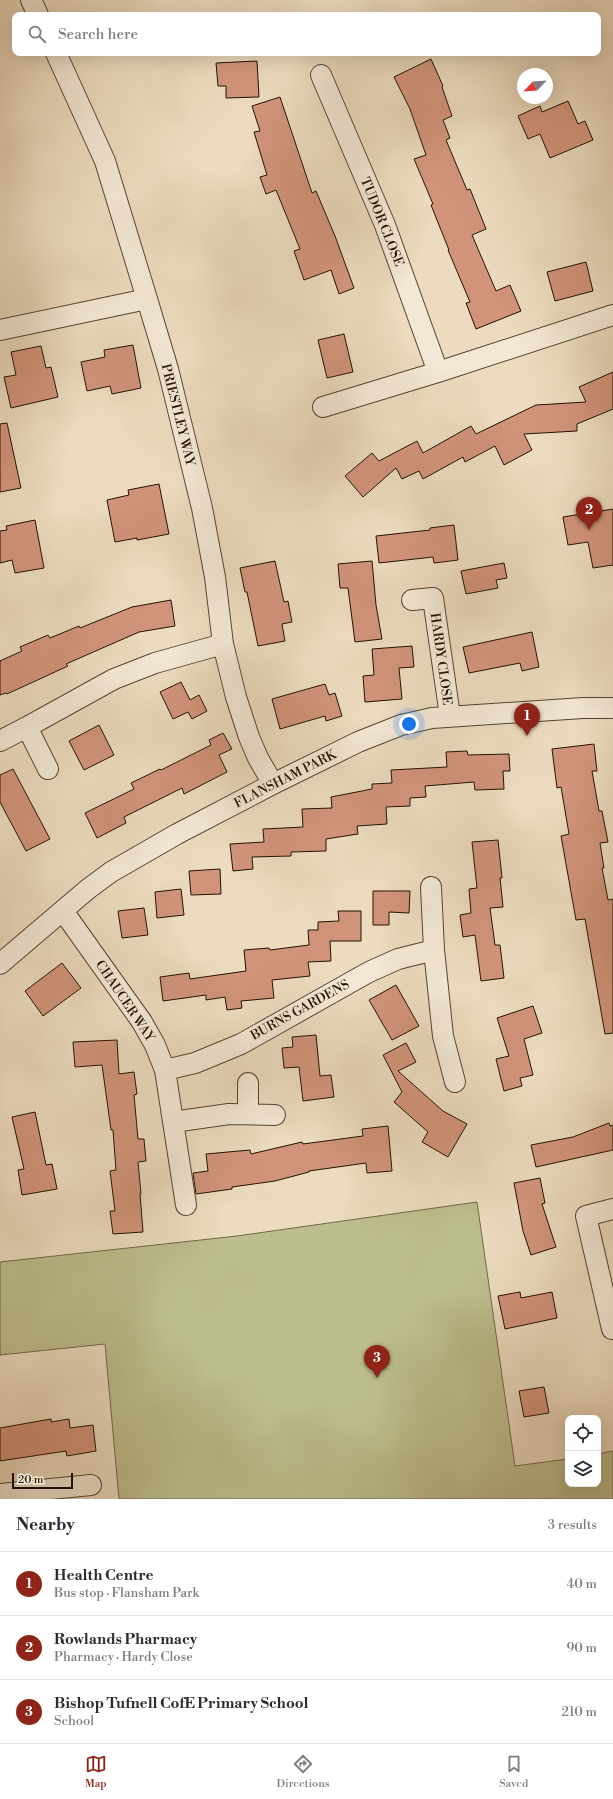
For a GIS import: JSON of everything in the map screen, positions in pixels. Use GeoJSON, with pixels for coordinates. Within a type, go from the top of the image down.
{"type":"FeatureCollection","features":[{"type":"Feature","properties":{"kind":"street"},"geometry":{"type":"LineString","coordinates":[[31,0],[37,12]]}},
{"type":"Feature","properties":{"kind":"street","name":"PRIESTLEY WAY"},"geometry":{"type":"LineString","coordinates":[[57,56],[105,161],[168,369],[202,508],[215,577],[223,644],[236,697],[249,737],[258,758],[273,784]]}},
{"type":"Feature","properties":{"kind":"street","name":"TUDOR CLOSE"},"geometry":{"type":"LineString","coordinates":[[321,75],[385,224],[438,372]]}},
{"type":"Feature","properties":{"kind":"street"},"geometry":{"type":"LineString","coordinates":[[0,330],[147,299]]}},
{"type":"Feature","properties":{"kind":"street"},"geometry":{"type":"LineString","coordinates":[[323,407],[438,372],[613,315]]}},
{"type":"Feature","properties":{"kind":"street","name":"HARDY CLOSE"},"geometry":{"type":"LineString","coordinates":[[412,600],[433,598],[450,716]]}},
{"type":"Feature","properties":{"kind":"street"},"geometry":{"type":"LineString","coordinates":[[0,741],[114,679],[155,663],[223,644]]}},
{"type":"Feature","properties":{"kind":"street","name":"FLANSHAM PARK"},"geometry":{"type":"LineString","coordinates":[[0,964],[111,872],[177,834],[358,742],[401,725],[450,716],[613,708]]}},
{"type":"Feature","properties":{"kind":"street"},"geometry":{"type":"LineString","coordinates":[[27,727],[48,769]]}},
{"type":"Feature","properties":{"kind":"street"},"geometry":{"type":"LineString","coordinates":[[431,887],[434,950],[443,1036],[455,1082]]}},
{"type":"Feature","properties":{"kind":"street","name":"CHAUCER WAY"},"geometry":{"type":"LineString","coordinates":[[63,911],[142,1022],[155,1045],[165,1070],[186,1205]]}},
{"type":"Feature","properties":{"kind":"street","name":"BURNS GARDENS"},"geometry":{"type":"LineString","coordinates":[[165,1070],[195,1063],[241,1044],[369,972],[398,959],[434,950]]}},
{"type":"Feature","properties":{"kind":"street"},"geometry":{"type":"LineString","coordinates":[[248,1083],[248,1114]]}},
{"type":"Feature","properties":{"kind":"street"},"geometry":{"type":"LineString","coordinates":[[173,1122],[229,1114],[275,1115]]}},
{"type":"Feature","properties":{"kind":"street"},"geometry":{"type":"LineString","coordinates":[[612,1329],[586,1216],[613,1209]]}},
{"type":"Feature","properties":{"kind":"street"},"geometry":{"type":"LineString","coordinates":[[0,1494],[91,1485]]}},
{"type":"Feature","properties":{"kind":"green space"},"geometry":{"type":"Polygon","coordinates":[[[477,1202],[515,1466],[565,1459],[565,1487],[601,1487],[601,1453],[613,1451],[613,1499],[119,1499],[105,1344],[0,1355],[0,1262],[237,1236],[477,1202]]]}},
{"type":"Feature","properties":{"kind":"building"},"geometry":{"type":"Polygon","coordinates":[[[431,59],[443,86],[442,87],[452,116],[443,120],[450,138],[446,140],[467,190],[470,189],[486,229],[472,235],[496,291],[510,285],[521,311],[476,329],[466,303],[470,302],[448,250],[431,205],[433,204],[414,159],[426,155],[410,109],[394,77],[431,59]]]}},
{"type":"Feature","properties":{"kind":"building"},"geometry":{"type":"Polygon","coordinates":[[[257,61],[259,97],[226,98],[226,86],[218,86],[216,63],[257,61]]]}},
{"type":"Feature","properties":{"kind":"building"},"geometry":{"type":"Polygon","coordinates":[[[280,97],[312,193],[316,191],[335,236],[354,288],[339,294],[331,270],[304,280],[294,251],[300,249],[276,190],[266,194],[260,177],[267,175],[254,132],[260,131],[252,106],[280,97]]]}},
{"type":"Feature","properties":{"kind":"building"},"geometry":{"type":"Polygon","coordinates":[[[568,101],[578,124],[585,121],[593,140],[550,158],[540,134],[528,139],[518,116],[540,106],[542,112],[568,101]]]}},
{"type":"Feature","properties":{"kind":"building"},"geometry":{"type":"Polygon","coordinates":[[[586,262],[593,291],[555,301],[547,272],[586,262]]]}},
{"type":"Feature","properties":{"kind":"building"},"geometry":{"type":"Polygon","coordinates":[[[344,334],[353,372],[327,378],[318,340],[344,334]]]}},
{"type":"Feature","properties":{"kind":"building"},"geometry":{"type":"Polygon","coordinates":[[[133,345],[141,388],[112,394],[110,386],[87,391],[81,362],[105,357],[104,350],[133,345]]]}},
{"type":"Feature","properties":{"kind":"building"},"geometry":{"type":"Polygon","coordinates":[[[41,346],[46,368],[51,367],[58,397],[11,408],[4,377],[16,375],[11,352],[41,346]]]}},
{"type":"Feature","properties":{"kind":"building"},"geometry":{"type":"Polygon","coordinates":[[[613,372],[613,409],[577,424],[577,431],[524,434],[532,450],[504,465],[495,446],[465,462],[463,457],[423,479],[419,471],[402,479],[396,468],[363,497],[345,476],[372,453],[379,461],[417,441],[423,453],[471,426],[476,434],[536,405],[586,402],[579,387],[613,372]]]}},
{"type":"Feature","properties":{"kind":"building"},"geometry":{"type":"Polygon","coordinates":[[[7,423],[21,488],[0,492],[0,424],[7,423]]]}},
{"type":"Feature","properties":{"kind":"building"},"geometry":{"type":"Polygon","coordinates":[[[159,484],[169,534],[137,540],[137,538],[115,542],[107,500],[129,495],[128,490],[159,484]]]}},
{"type":"Feature","properties":{"kind":"building"},"geometry":{"type":"Polygon","coordinates":[[[613,509],[613,565],[593,568],[588,542],[568,545],[563,517],[613,509]]]}},
{"type":"Feature","properties":{"kind":"building"},"geometry":{"type":"Polygon","coordinates":[[[35,520],[44,568],[15,573],[12,560],[0,563],[0,531],[7,530],[6,526],[35,520]]]}},
{"type":"Feature","properties":{"kind":"building"},"geometry":{"type":"Polygon","coordinates":[[[454,525],[458,560],[434,563],[433,557],[379,563],[376,536],[430,530],[430,528],[454,525]]]}},
{"type":"Feature","properties":{"kind":"building"},"geometry":{"type":"Polygon","coordinates":[[[275,561],[284,602],[288,601],[292,622],[282,624],[285,641],[258,646],[247,592],[245,592],[240,568],[275,561]]]}},
{"type":"Feature","properties":{"kind":"building"},"geometry":{"type":"Polygon","coordinates":[[[372,561],[376,605],[382,639],[355,642],[348,588],[340,588],[338,564],[372,561]]]}},
{"type":"Feature","properties":{"kind":"building"},"geometry":{"type":"Polygon","coordinates":[[[504,563],[507,578],[496,580],[498,588],[466,594],[461,571],[504,563]]]}},
{"type":"Feature","properties":{"kind":"building"},"geometry":{"type":"Polygon","coordinates":[[[171,600],[175,626],[139,632],[66,664],[68,666],[7,694],[0,695],[0,661],[22,651],[20,647],[48,635],[50,638],[79,626],[80,628],[132,607],[171,600]]]}},
{"type":"Feature","properties":{"kind":"building"},"geometry":{"type":"Polygon","coordinates":[[[532,632],[539,667],[522,671],[520,663],[469,673],[463,647],[532,632]]]}},
{"type":"Feature","properties":{"kind":"building"},"geometry":{"type":"Polygon","coordinates":[[[412,646],[414,667],[399,668],[402,699],[365,702],[363,676],[374,675],[372,649],[412,646]]]}},
{"type":"Feature","properties":{"kind":"building"},"geometry":{"type":"Polygon","coordinates":[[[181,682],[190,700],[199,695],[207,711],[192,719],[188,712],[173,719],[160,692],[181,682]]]}},
{"type":"Feature","properties":{"kind":"building"},"geometry":{"type":"Polygon","coordinates":[[[325,684],[329,695],[335,693],[342,716],[326,721],[325,716],[280,729],[272,699],[325,684]]]}},
{"type":"Feature","properties":{"kind":"building"},"geometry":{"type":"Polygon","coordinates":[[[99,725],[114,755],[84,770],[69,741],[99,725]]]}},
{"type":"Feature","properties":{"kind":"building"},"geometry":{"type":"Polygon","coordinates":[[[223,733],[232,749],[219,755],[227,772],[184,794],[182,788],[124,817],[126,823],[97,838],[85,813],[134,789],[131,783],[211,745],[209,740],[223,733]]]}},
{"type":"Feature","properties":{"kind":"building"},"geometry":{"type":"Polygon","coordinates":[[[594,744],[597,771],[592,771],[599,811],[602,811],[608,842],[600,843],[604,868],[602,868],[608,900],[613,899],[613,1033],[605,1034],[585,919],[576,920],[561,836],[569,834],[561,787],[557,788],[552,749],[594,744]]]}},
{"type":"Feature","properties":{"kind":"building"},"geometry":{"type":"Polygon","coordinates":[[[467,751],[468,755],[509,754],[510,771],[503,771],[504,789],[475,790],[474,782],[425,786],[426,797],[410,798],[410,806],[386,807],[387,824],[357,826],[358,834],[326,839],[326,851],[291,852],[291,856],[252,857],[253,869],[233,871],[230,844],[264,842],[263,829],[303,827],[302,809],[332,808],[331,797],[372,789],[372,784],[392,783],[391,770],[447,767],[446,752],[467,751]]]}},
{"type":"Feature","properties":{"kind":"building"},"geometry":{"type":"Polygon","coordinates":[[[13,769],[50,839],[26,851],[0,802],[0,775],[13,769]]]}},
{"type":"Feature","properties":{"kind":"building"},"geometry":{"type":"Polygon","coordinates":[[[498,840],[503,907],[490,908],[495,945],[500,945],[504,978],[481,981],[475,935],[463,937],[460,915],[471,913],[469,889],[477,888],[472,842],[498,840]]]}},
{"type":"Feature","properties":{"kind":"building"},"geometry":{"type":"Polygon","coordinates":[[[220,869],[221,894],[191,895],[189,871],[220,869]]]}},
{"type":"Feature","properties":{"kind":"building"},"geometry":{"type":"Polygon","coordinates":[[[181,889],[184,915],[157,918],[155,892],[181,889]]]}},
{"type":"Feature","properties":{"kind":"building"},"geometry":{"type":"Polygon","coordinates":[[[373,891],[410,891],[409,913],[389,912],[389,925],[373,925],[373,891]]]}},
{"type":"Feature","properties":{"kind":"building"},"geometry":{"type":"Polygon","coordinates":[[[144,908],[148,935],[122,938],[118,911],[144,908]]]}},
{"type":"Feature","properties":{"kind":"building"},"geometry":{"type":"Polygon","coordinates":[[[338,911],[361,911],[361,941],[330,941],[331,961],[308,962],[310,976],[272,980],[274,998],[241,1001],[242,1008],[227,1010],[225,997],[206,1000],[206,995],[163,1001],[160,977],[189,973],[190,979],[246,971],[244,950],[269,948],[270,950],[309,945],[308,930],[318,930],[318,922],[339,921],[338,911]]]}},
{"type":"Feature","properties":{"kind":"building"},"geometry":{"type":"Polygon","coordinates":[[[62,963],[81,988],[43,1016],[25,991],[62,963]]]}},
{"type":"Feature","properties":{"kind":"building"},"geometry":{"type":"Polygon","coordinates":[[[396,985],[419,1026],[392,1040],[369,1000],[396,985]]]}},
{"type":"Feature","properties":{"kind":"building"},"geometry":{"type":"Polygon","coordinates":[[[533,1006],[542,1033],[524,1039],[533,1075],[520,1078],[522,1086],[504,1091],[496,1059],[509,1056],[497,1018],[533,1006]]]}},
{"type":"Feature","properties":{"kind":"building"},"geometry":{"type":"Polygon","coordinates":[[[316,1035],[320,1076],[331,1075],[334,1097],[303,1101],[299,1067],[284,1068],[282,1048],[293,1047],[292,1037],[316,1035]]]}},
{"type":"Feature","properties":{"kind":"building"},"geometry":{"type":"Polygon","coordinates":[[[117,1040],[119,1074],[134,1072],[137,1094],[134,1095],[138,1139],[144,1139],[146,1161],[138,1162],[143,1232],[113,1234],[110,1211],[115,1211],[110,1171],[116,1170],[113,1130],[111,1130],[102,1065],[75,1067],[73,1042],[117,1040]]]}},
{"type":"Feature","properties":{"kind":"building"},"geometry":{"type":"Polygon","coordinates":[[[406,1043],[416,1062],[398,1071],[443,1111],[467,1124],[448,1157],[422,1142],[428,1132],[394,1102],[402,1092],[383,1055],[406,1043]]]}},
{"type":"Feature","properties":{"kind":"building"},"geometry":{"type":"Polygon","coordinates":[[[35,1112],[46,1165],[52,1164],[57,1189],[22,1195],[18,1170],[24,1169],[12,1117],[35,1112]]]}},
{"type":"Feature","properties":{"kind":"building"},"geometry":{"type":"Polygon","coordinates":[[[609,1123],[610,1126],[613,1125],[613,1150],[536,1167],[531,1145],[573,1137],[609,1123]]]}},
{"type":"Feature","properties":{"kind":"building"},"geometry":{"type":"Polygon","coordinates":[[[388,1126],[392,1171],[367,1173],[366,1163],[309,1171],[275,1181],[196,1194],[193,1173],[208,1171],[206,1154],[250,1150],[251,1154],[302,1142],[303,1144],[363,1136],[362,1129],[388,1126]]]}},
{"type":"Feature","properties":{"kind":"building"},"geometry":{"type":"Polygon","coordinates":[[[540,1178],[545,1203],[542,1204],[556,1247],[531,1255],[523,1231],[514,1183],[540,1178]]]}},
{"type":"Feature","properties":{"kind":"building"},"geometry":{"type":"Polygon","coordinates":[[[520,1292],[521,1298],[552,1292],[557,1318],[505,1329],[498,1296],[520,1292]]]}},
{"type":"Feature","properties":{"kind":"building"},"geometry":{"type":"Polygon","coordinates":[[[544,1387],[549,1413],[524,1417],[519,1391],[544,1387]]]}},
{"type":"Feature","properties":{"kind":"building"},"geometry":{"type":"Polygon","coordinates":[[[51,1419],[51,1422],[69,1419],[70,1428],[93,1425],[96,1451],[67,1456],[66,1451],[0,1461],[0,1428],[51,1419]]]}},
{"type":"Feature","properties":{"kind":"place","name":"Rowlands Pharmacy"},"geometry":{"type":"Point","coordinates":[589,530]}},
{"type":"Feature","properties":{"kind":"place","name":"Health Centre"},"geometry":{"type":"Point","coordinates":[527,736]}},
{"type":"Feature","properties":{"kind":"place","name":"Bishop Tufnell CofE Primary School"},"geometry":{"type":"Point","coordinates":[377,1378]}}]}
